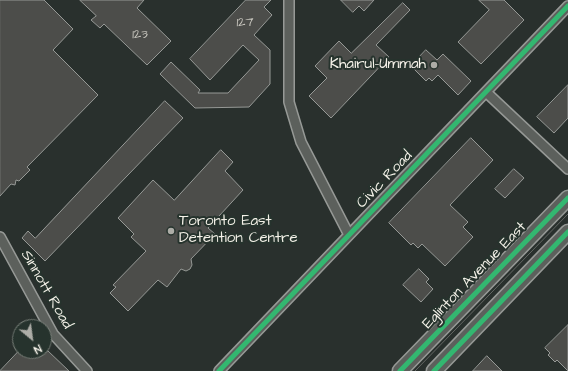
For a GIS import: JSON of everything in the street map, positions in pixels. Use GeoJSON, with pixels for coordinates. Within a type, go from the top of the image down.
{"type":"FeatureCollection","features":[{"type":"Feature","properties":{"kind":"main road","name":"Eglinton Avenue East"},"geometry":{"type":"LineString","coordinates":[[400,371],[568,198]]}},
{"type":"Feature","properties":{"kind":"main road"},"geometry":{"type":"LineString","coordinates":[[434,371],[568,232]]}},
{"type":"Feature","properties":{"kind":"street"},"geometry":{"type":"LineString","coordinates":[[289,0],[289,102],[301,142],[350,235]]}},
{"type":"Feature","properties":{"kind":"street","name":"Civic Road"},"geometry":{"type":"LineString","coordinates":[[219,371],[487,93],[568,6]]}},
{"type":"Feature","properties":{"kind":"street"},"geometry":{"type":"LineString","coordinates":[[487,93],[568,169]]}},
{"type":"Feature","properties":{"kind":"street","name":"Sinnott Road"},"geometry":{"type":"LineString","coordinates":[[0,237],[53,334],[87,371]]}},
{"type":"Feature","properties":{"kind":"building"},"geometry":{"type":"Polygon","coordinates":[[[0,0],[44,0],[73,29],[53,50],[98,95],[27,167],[30,170],[19,181],[16,180],[15,185],[11,184],[0,196],[0,0]]]}},
{"type":"Feature","properties":{"kind":"building"},"geometry":{"type":"Polygon","coordinates":[[[80,0],[144,0],[137,8],[171,41],[147,65],[104,24],[100,28],[91,20],[96,16],[80,0]]]}},
{"type":"Feature","properties":{"kind":"building"},"geometry":{"type":"Polygon","coordinates":[[[246,0],[271,0],[264,7],[272,15],[254,35],[270,50],[270,84],[249,107],[195,108],[160,74],[171,62],[200,90],[198,93],[228,93],[259,60],[243,45],[210,80],[190,59],[246,0]]]}},
{"type":"Feature","properties":{"kind":"building"},"geometry":{"type":"Polygon","coordinates":[[[341,0],[374,0],[364,11],[359,6],[353,12],[341,0]]]}},
{"type":"Feature","properties":{"kind":"building"},"geometry":{"type":"Polygon","coordinates":[[[479,0],[504,0],[524,20],[481,64],[458,42],[489,10],[479,0]]]}},
{"type":"Feature","properties":{"kind":"building"},"geometry":{"type":"Polygon","coordinates":[[[403,3],[410,10],[376,45],[389,57],[331,118],[309,96],[327,78],[315,66],[339,41],[351,53],[403,3]]]}},
{"type":"Feature","properties":{"kind":"building"},"geometry":{"type":"Polygon","coordinates":[[[426,50],[437,60],[443,54],[471,81],[458,95],[438,75],[432,81],[429,78],[426,81],[411,66],[426,50]]]}},
{"type":"Feature","properties":{"kind":"building"},"geometry":{"type":"Polygon","coordinates":[[[568,85],[568,118],[554,133],[537,117],[568,85]]]}},
{"type":"Feature","properties":{"kind":"building"},"geometry":{"type":"Polygon","coordinates":[[[165,101],[183,118],[45,261],[22,238],[28,231],[35,238],[165,101]]]}},
{"type":"Feature","properties":{"kind":"building"},"geometry":{"type":"Polygon","coordinates":[[[471,138],[493,160],[450,205],[468,222],[463,227],[473,237],[445,266],[422,244],[418,248],[413,243],[411,245],[389,223],[471,138]]]}},
{"type":"Feature","properties":{"kind":"building","name":"Toronto East Detention Centre"},"geometry":{"type":"Polygon","coordinates":[[[221,150],[233,162],[225,171],[243,190],[208,228],[215,234],[191,259],[192,265],[190,269],[186,271],[181,269],[167,287],[158,280],[128,311],[110,293],[116,287],[113,285],[146,251],[131,237],[134,234],[118,218],[153,180],[174,200],[221,150]]]}},
{"type":"Feature","properties":{"kind":"building"},"geometry":{"type":"Polygon","coordinates":[[[514,169],[524,178],[505,198],[495,189],[514,169]]]}},
{"type":"Feature","properties":{"kind":"building"},"geometry":{"type":"Polygon","coordinates":[[[419,269],[429,279],[426,282],[433,289],[421,302],[403,285],[419,269]]]}},
{"type":"Feature","properties":{"kind":"building"},"geometry":{"type":"Polygon","coordinates":[[[568,325],[568,371],[557,360],[555,362],[548,355],[550,353],[545,348],[568,325]]]}},
{"type":"Feature","properties":{"kind":"building"},"geometry":{"type":"Polygon","coordinates":[[[52,355],[69,371],[0,371],[12,358],[52,359],[52,355]]]}},
{"type":"Feature","properties":{"kind":"building"},"geometry":{"type":"Polygon","coordinates":[[[487,356],[502,371],[473,371],[487,356]]]}},
{"type":"Feature","properties":{"kind":"tram line"},"geometry":{"type":"LineString","coordinates":[[415,371],[568,214]]}},
{"type":"Feature","properties":{"kind":"cycle path"},"geometry":{"type":"LineString","coordinates":[[219,371],[568,6]]}},
{"type":"Feature","properties":{"kind":"cycle path"},"geometry":{"type":"LineString","coordinates":[[400,371],[568,198]]}},
{"type":"Feature","properties":{"kind":"cycle path"},"geometry":{"type":"LineString","coordinates":[[434,371],[568,232]]}},
{"type":"Feature","properties":{"kind":"place","name":"Khairul-Ummah"},"geometry":{"type":"Point","coordinates":[434,65]}},
{"type":"Feature","properties":{"kind":"place","name":"Toronto East Detention Centre"},"geometry":{"type":"Point","coordinates":[171,231]}}]}
